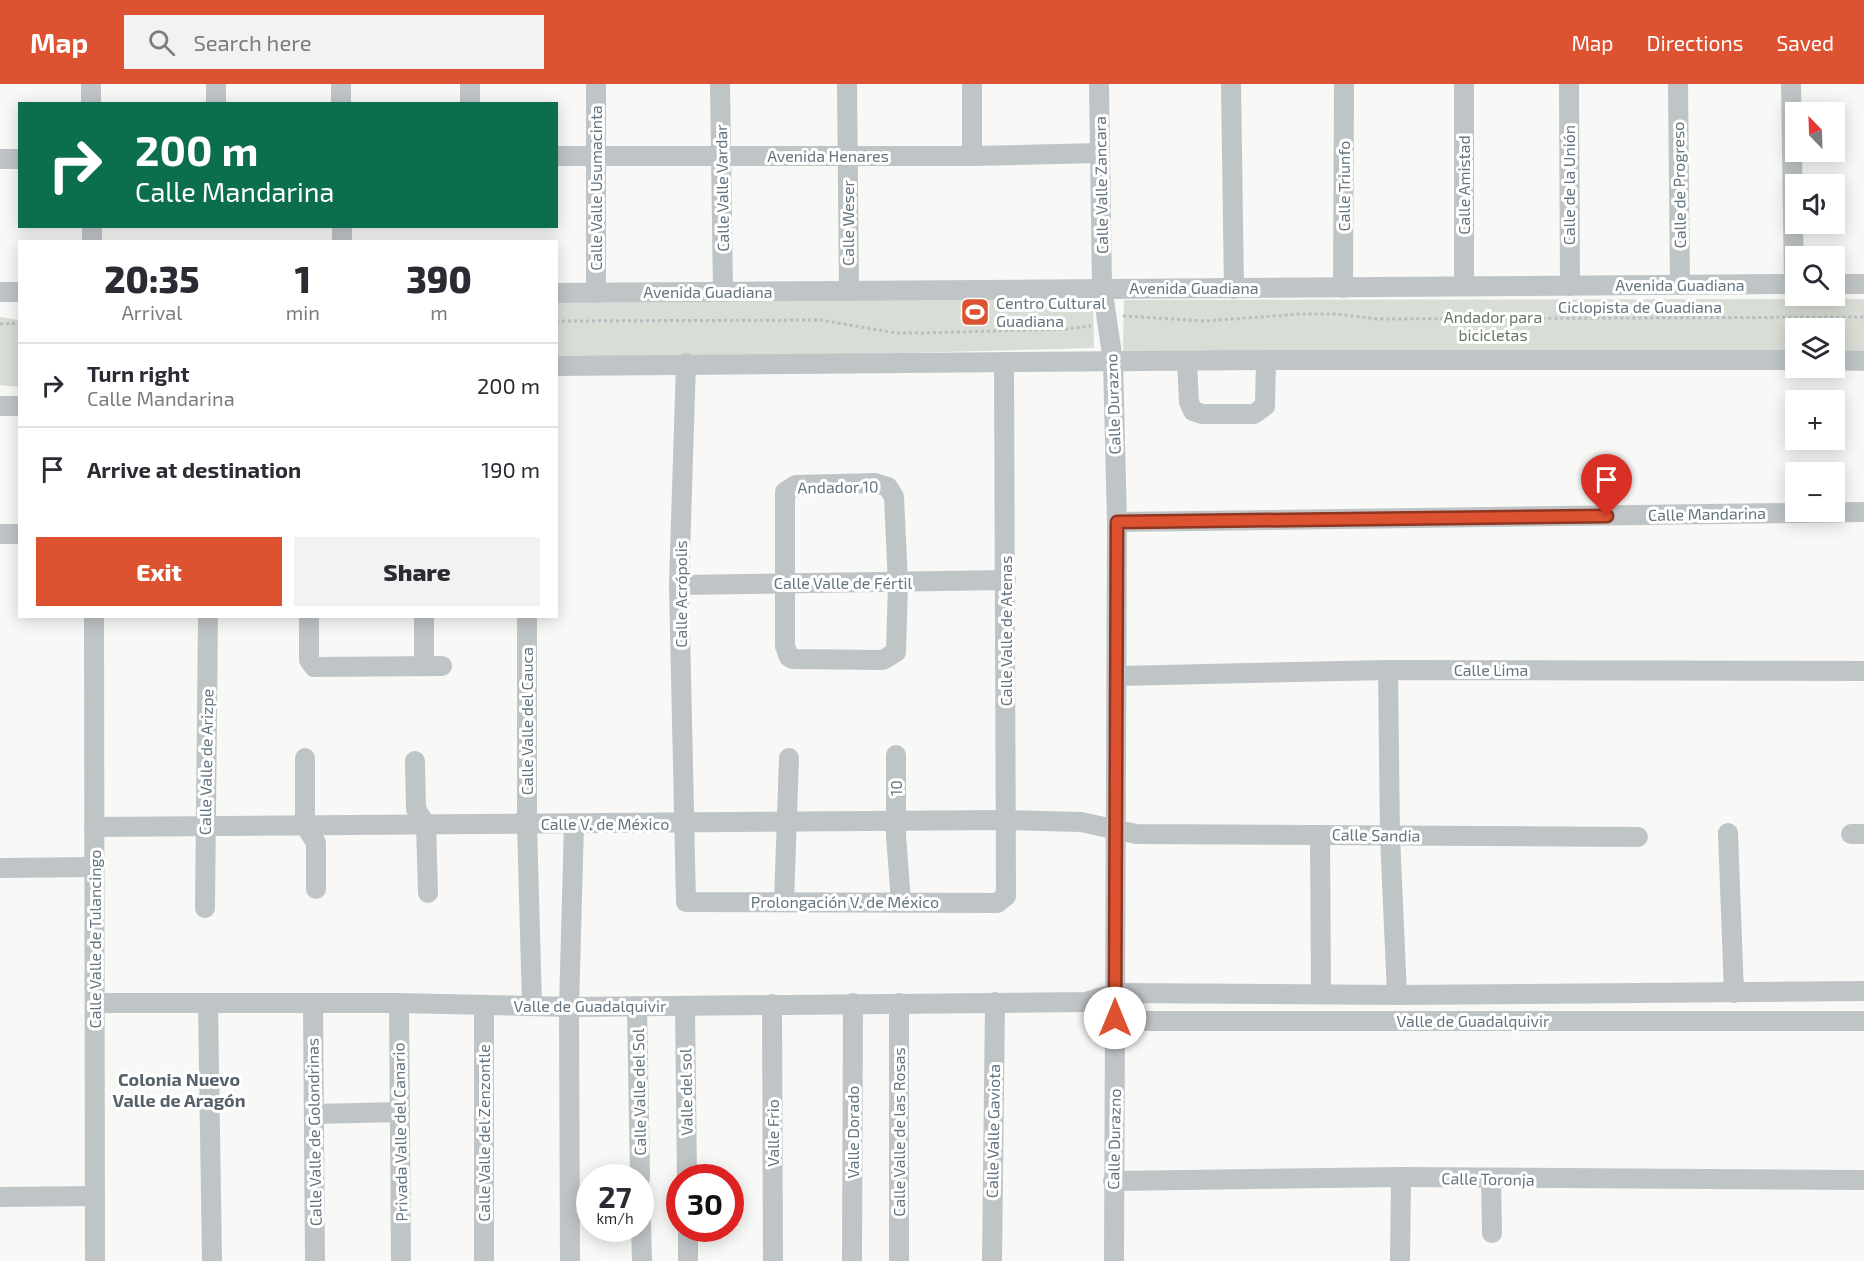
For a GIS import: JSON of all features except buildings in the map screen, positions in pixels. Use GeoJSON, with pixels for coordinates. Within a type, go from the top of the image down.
{"type":"FeatureCollection","features":[{"type":"Feature","properties":{"kind":"street"},"geometry":{"type":"LineString","coordinates":[[91,84],[91,102]]}},
{"type":"Feature","properties":{"kind":"street"},"geometry":{"type":"LineString","coordinates":[[216,84],[216,102]]}},
{"type":"Feature","properties":{"kind":"street"},"geometry":{"type":"LineString","coordinates":[[341,84],[341,102]]}},
{"type":"Feature","properties":{"kind":"street"},"geometry":{"type":"LineString","coordinates":[[470,84],[470,102]]}},
{"type":"Feature","properties":{"kind":"street","name":"Calle Valle Usumacinta"},"geometry":{"type":"LineString","coordinates":[[596,84],[598,156],[596,293]]}},
{"type":"Feature","properties":{"kind":"street","name":"Calle Valle Vardar"},"geometry":{"type":"LineString","coordinates":[[720,84],[723,292]]}},
{"type":"Feature","properties":{"kind":"street","name":"Calle Weser"},"geometry":{"type":"LineString","coordinates":[[847,84],[849,291]]}},
{"type":"Feature","properties":{"kind":"street"},"geometry":{"type":"LineString","coordinates":[[972,84],[972,156]]}},
{"type":"Feature","properties":{"kind":"street","name":"Calle Valle Zancara"},"geometry":{"type":"LineString","coordinates":[[1099,84],[1102,287]]}},
{"type":"Feature","properties":{"kind":"street"},"geometry":{"type":"LineString","coordinates":[[1231,84],[1234,289]]}},
{"type":"Feature","properties":{"kind":"street","name":"Calle Triunfo"},"geometry":{"type":"LineString","coordinates":[[1343,288],[1344,84]]}},
{"type":"Feature","properties":{"kind":"street","name":"Calle Amistad"},"geometry":{"type":"LineString","coordinates":[[1464,84],[1464,286]]}},
{"type":"Feature","properties":{"kind":"street","name":"Calle de la Unión"},"geometry":{"type":"LineString","coordinates":[[1569,84],[1570,286]]}},
{"type":"Feature","properties":{"kind":"street","name":"Calle de Progreso"},"geometry":{"type":"LineString","coordinates":[[1678,84],[1680,285]]}},
{"type":"Feature","properties":{"kind":"street"},"geometry":{"type":"LineString","coordinates":[[1791,84],[1794,246]]}},
{"type":"Feature","properties":{"kind":"street","name":"Avenida Henares"},"geometry":{"type":"LineString","coordinates":[[558,156],[972,156],[1100,153]]}},
{"type":"Feature","properties":{"kind":"street"},"geometry":{"type":"LineString","coordinates":[[0,159],[18,159]]}},
{"type":"Feature","properties":{"kind":"street","name":"Avenida Guadiana"},"geometry":{"type":"LineString","coordinates":[[558,292],[1785,284]]}},
{"type":"Feature","properties":{"kind":"street"},"geometry":{"type":"LineString","coordinates":[[1845,284],[1864,284]]}},
{"type":"Feature","properties":{"kind":"street","name":"Calle Durazno"},"geometry":{"type":"LineString","coordinates":[[1102,287],[1113,361],[1117,522],[1114,1261]]}},
{"type":"Feature","properties":{"kind":"street"},"geometry":{"type":"LineString","coordinates":[[0,292],[18,293]]}},
{"type":"Feature","properties":{"kind":"street"},"geometry":{"type":"LineString","coordinates":[[1187,362],[1189,402],[1193,411],[1202,414],[1254,414],[1266,406],[1266,360]]}},
{"type":"Feature","properties":{"kind":"street"},"geometry":{"type":"LineString","coordinates":[[558,366],[686,363],[1266,360],[1785,360]]}},
{"type":"Feature","properties":{"kind":"street"},"geometry":{"type":"LineString","coordinates":[[1845,360],[1864,360]]}},
{"type":"Feature","properties":{"kind":"street","name":"Calle Valle de Atenas"},"geometry":{"type":"LineString","coordinates":[[1004,362],[1006,580],[1004,899]]}},
{"type":"Feature","properties":{"kind":"street","name":"Calle Acrópolis"},"geometry":{"type":"LineString","coordinates":[[686,363],[679,585],[686,902]]}},
{"type":"Feature","properties":{"kind":"street","name":"Andador 10"},"geometry":{"type":"LineString","coordinates":[[785,583],[784,496],[787,489],[796,485],[876,483],[888,487],[894,497],[897,583]]}},
{"type":"Feature","properties":{"kind":"street","name":"Calle Mandarina"},"geometry":{"type":"LineString","coordinates":[[1117,522],[1864,512]]}},
{"type":"Feature","properties":{"kind":"street"},"geometry":{"type":"LineString","coordinates":[[0,534],[18,534]]}},
{"type":"Feature","properties":{"kind":"street","name":"Calle Valle de Fértil"},"geometry":{"type":"LineString","coordinates":[[679,585],[1006,580]]}},
{"type":"Feature","properties":{"kind":"street"},"geometry":{"type":"LineString","coordinates":[[785,583],[785,646],[789,657],[798,661],[873,660],[894,656],[897,647],[897,583]]}},
{"type":"Feature","properties":{"kind":"street","name":"Calle Valle de Tulancingo"},"geometry":{"type":"LineString","coordinates":[[94,618],[95,1261]]}},
{"type":"Feature","properties":{"kind":"street","name":"Calle Valle de Arizpe"},"geometry":{"type":"LineString","coordinates":[[205,908],[204,826],[208,618]]}},
{"type":"Feature","properties":{"kind":"street"},"geometry":{"type":"LineString","coordinates":[[309,618],[311,664],[319,668],[433,666],[424,618]]}},
{"type":"Feature","properties":{"kind":"street","name":"Calle Valle del Cauca"},"geometry":{"type":"LineString","coordinates":[[527,618],[527,824],[532,1006]]}},
{"type":"Feature","properties":{"kind":"street"},"geometry":{"type":"LineString","coordinates":[[1388,670],[1390,836],[1396,994]]}},
{"type":"Feature","properties":{"kind":"street","name":"Calle Lima"},"geometry":{"type":"LineString","coordinates":[[1118,676],[1388,670],[1864,671]]}},
{"type":"Feature","properties":{"kind":"street","name":"10"},"geometry":{"type":"LineString","coordinates":[[896,754],[896,821],[901,902]]}},
{"type":"Feature","properties":{"kind":"street"},"geometry":{"type":"LineString","coordinates":[[305,758],[305,825],[316,843],[316,888]]}},
{"type":"Feature","properties":{"kind":"street"},"geometry":{"type":"LineString","coordinates":[[784,902],[789,758]]}},
{"type":"Feature","properties":{"kind":"street"},"geometry":{"type":"LineString","coordinates":[[415,761],[416,809],[426,825],[428,893]]}},
{"type":"Feature","properties":{"kind":"street","name":"Calle V. de México"},"geometry":{"type":"LineString","coordinates":[[94,827],[1005,820],[1081,822],[1115,828]]}},
{"type":"Feature","properties":{"kind":"street"},"geometry":{"type":"LineString","coordinates":[[570,1261],[569,1007],[574,824]]}},
{"type":"Feature","properties":{"kind":"street","name":"Calle Sandia"},"geometry":{"type":"LineString","coordinates":[[1115,828],[1136,834],[1638,837]]}},
{"type":"Feature","properties":{"kind":"street"},"geometry":{"type":"LineString","coordinates":[[1728,833],[1734,993]]}},
{"type":"Feature","properties":{"kind":"street"},"geometry":{"type":"LineString","coordinates":[[1320,835],[1321,993]]}},
{"type":"Feature","properties":{"kind":"street"},"geometry":{"type":"LineString","coordinates":[[0,868],[94,867]]}},
{"type":"Feature","properties":{"kind":"street","name":"Prolongación V. de México"},"geometry":{"type":"LineString","coordinates":[[686,902],[997,903],[1004,899]]}},
{"type":"Feature","properties":{"kind":"street","name":"Valle de Guadalquivir"},"geometry":{"type":"LineString","coordinates":[[95,1003],[399,1003],[569,1007],[1086,1002],[1115,993],[1864,991]]}},
{"type":"Feature","properties":{"kind":"street","name":"Calle Valle Gaviota"},"geometry":{"type":"LineString","coordinates":[[992,1261],[994,1002]]}},
{"type":"Feature","properties":{"kind":"street","name":"Valle de Guadalquivir"},"geometry":{"type":"LineString","coordinates":[[1086,1002],[1115,1018],[1148,1021],[1864,1021]]}},
{"type":"Feature","properties":{"kind":"street"},"geometry":{"type":"LineString","coordinates":[[208,1003],[212,1261]]}},
{"type":"Feature","properties":{"kind":"street","name":"Calle Valle de Golondrinas"},"geometry":{"type":"LineString","coordinates":[[313,1003],[315,1261]]}},
{"type":"Feature","properties":{"kind":"street","name":"Privada Valle del Canario"},"geometry":{"type":"LineString","coordinates":[[399,1003],[401,1261]]}},
{"type":"Feature","properties":{"kind":"street","name":"Valle Dorado"},"geometry":{"type":"LineString","coordinates":[[852,1261],[853,1003]]}},
{"type":"Feature","properties":{"kind":"street","name":"Valle Frio"},"geometry":{"type":"LineString","coordinates":[[772,1004],[773,1261]]}},
{"type":"Feature","properties":{"kind":"street","name":"Calle Valle de las Rosas"},"geometry":{"type":"LineString","coordinates":[[899,1004],[899,1261]]}},
{"type":"Feature","properties":{"kind":"street","name":"Calle Valle del Zenzontle"},"geometry":{"type":"LineString","coordinates":[[484,1005],[484,1261]]}},
{"type":"Feature","properties":{"kind":"street","name":"Calle Valle del Sol"},"geometry":{"type":"LineString","coordinates":[[637,1006],[640,1164]]}},
{"type":"Feature","properties":{"kind":"street","name":"Valle del sol"},"geometry":{"type":"LineString","coordinates":[[685,1006],[687,1164]]}},
{"type":"Feature","properties":{"kind":"street"},"geometry":{"type":"LineString","coordinates":[[314,1114],[400,1112]]}},
{"type":"Feature","properties":{"kind":"street"},"geometry":{"type":"LineString","coordinates":[[1400,1261],[1401,1177]]}},
{"type":"Feature","properties":{"kind":"street","name":"Calle Toronja"},"geometry":{"type":"LineString","coordinates":[[1113,1181],[1401,1177],[1864,1180]]}},
{"type":"Feature","properties":{"kind":"street"},"geometry":{"type":"LineString","coordinates":[[1491,1179],[1492,1233]]}},
{"type":"Feature","properties":{"kind":"street"},"geometry":{"type":"LineString","coordinates":[[0,1197],[95,1196]]}},
{"type":"Feature","properties":{"kind":"street"},"geometry":{"type":"LineString","coordinates":[[641,1242],[642,1261]]}},
{"type":"Feature","properties":{"kind":"street"},"geometry":{"type":"LineString","coordinates":[[688,1242],[688,1261]]}},
{"type":"Feature","properties":{"kind":"path","name":"Ciclopista de Guadiana"},"geometry":{"type":"LineString","coordinates":[[558,321],[821,320],[896,333],[920,333],[1067,329],[1090,327],[1107,319],[1121,316],[1205,321],[1301,314],[1337,314],[1378,319],[1864,317]]}},
{"type":"Feature","properties":{"kind":"path"},"geometry":{"type":"LineString","coordinates":[[0,324],[18,323]]}},
{"type":"Feature","properties":{"kind":"green space"},"geometry":{"type":"Polygon","coordinates":[[[1093,299],[1094,348],[558,362],[558,303],[1093,299]]]}},
{"type":"Feature","properties":{"kind":"green space","name":"Andador para bicicletas"},"geometry":{"type":"Polygon","coordinates":[[[1785,299],[1785,306],[1845,306],[1845,299],[1864,299],[1864,352],[1845,352],[1845,318],[1785,318],[1785,352],[1123,354],[1124,300],[1785,299]]]}},
{"type":"Feature","properties":{"kind":"green space"},"geometry":{"type":"Polygon","coordinates":[[[0,317],[18,320],[18,387],[0,385],[0,317]]]}},
{"type":"Feature","properties":{"kind":"place","name":"Centro Cultural Guadiana"},"geometry":{"type":"Point","coordinates":[975,312]}},
{"type":"Feature","properties":{"kind":"district","name":"Colonia Nuevo Valle de Aragón"},"geometry":{"type":"Point","coordinates":[179,1090]}},
{"type":"Feature","properties":{"kind":"route"},"geometry":{"type":"LineString","coordinates":[[1115,1018],[1117,522],[1607,516]]}}]}
